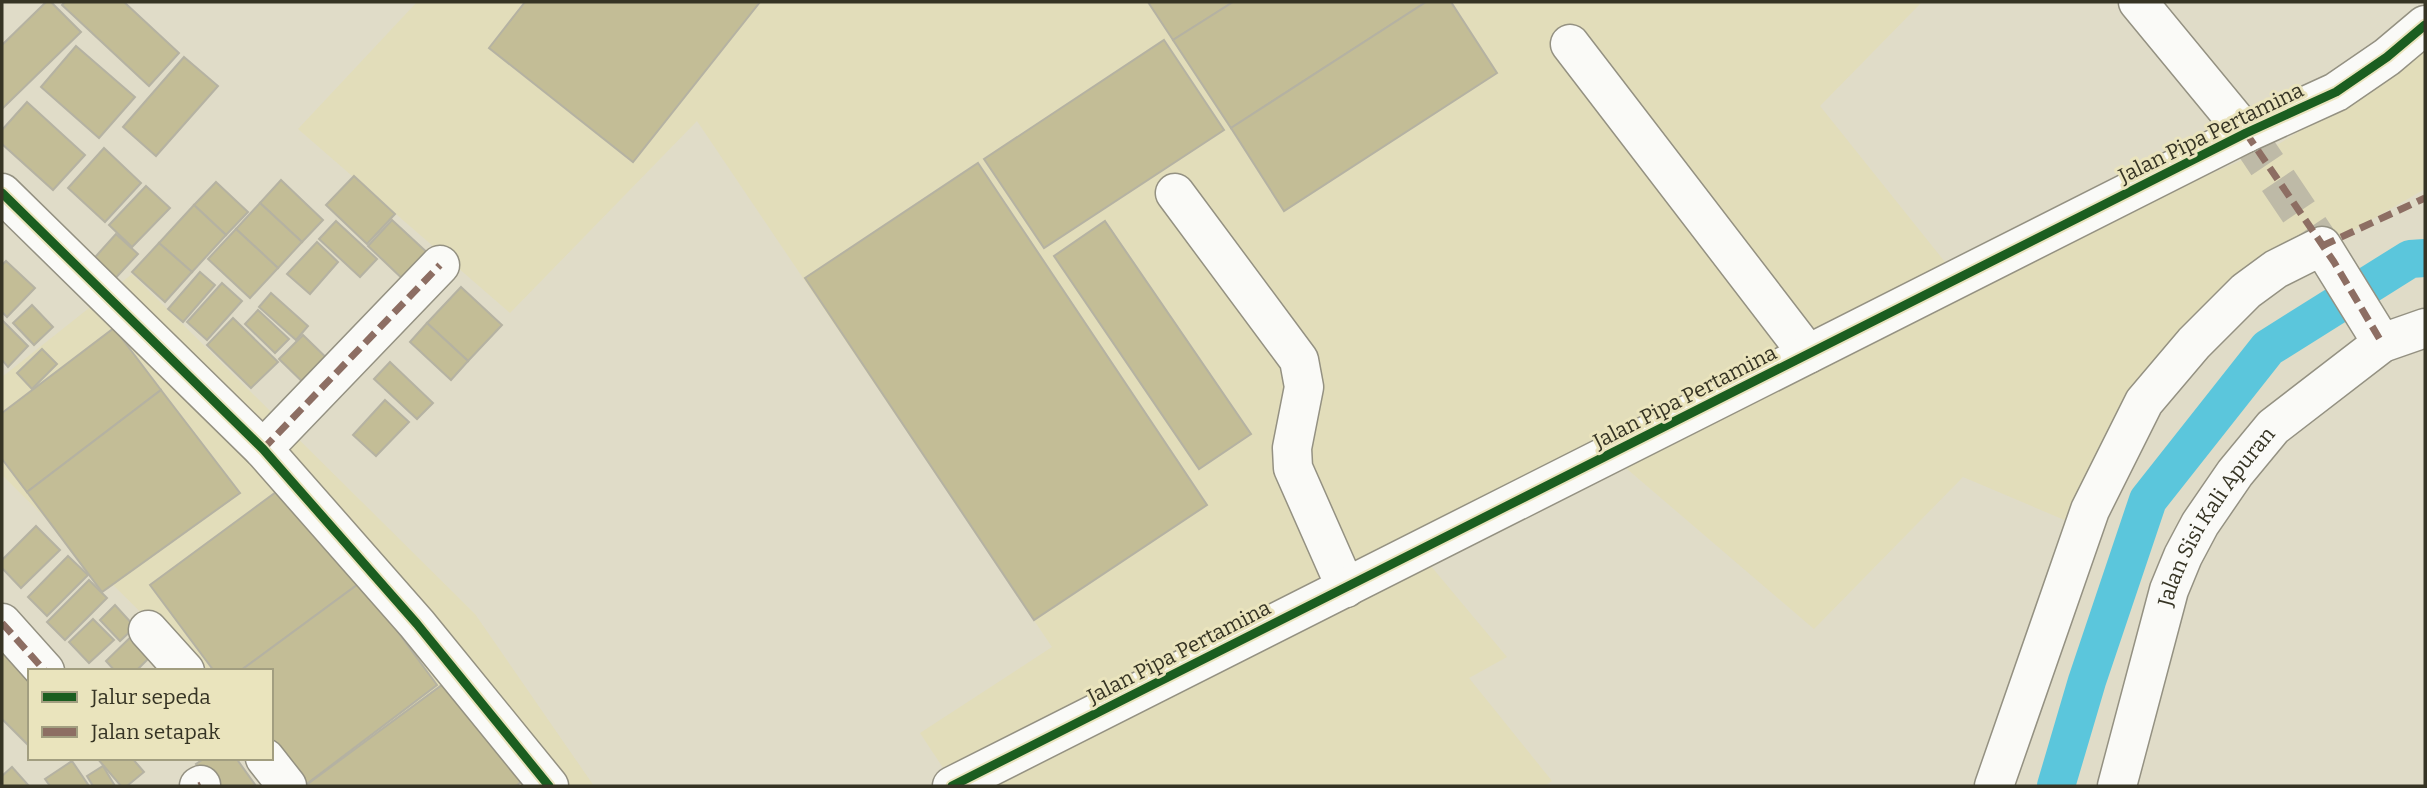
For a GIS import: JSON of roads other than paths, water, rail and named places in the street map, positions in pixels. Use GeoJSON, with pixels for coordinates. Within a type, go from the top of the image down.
{"type":"FeatureCollection","features":[{"type":"Feature","properties":{"kind":"street"},"geometry":{"type":"LineString","coordinates":[[2137,2],[2246,133]]}},
{"type":"Feature","properties":{"kind":"street","name":"Jalan Pipa Pertamina"},"geometry":{"type":"LineString","coordinates":[[952,786],[2246,133],[2336,92],[2387,57],[2425,25]]}},
{"type":"Feature","properties":{"kind":"street"},"geometry":{"type":"LineString","coordinates":[[1570,44],[1808,354]]}},
{"type":"Feature","properties":{"kind":"street"},"geometry":{"type":"LineString","coordinates":[[2,193],[263,449],[417,624],[549,786]]}},
{"type":"Feature","properties":{"kind":"street"},"geometry":{"type":"LineString","coordinates":[[1175,194],[1299,360],[1304,387],[1292,447],[1293,468],[1346,587]]}},
{"type":"Feature","properties":{"kind":"street"},"geometry":{"type":"LineString","coordinates":[[1994,786],[2090,510],[2144,402],[2194,343],[2246,291],[2276,269],[2322,246],[2377,334]]}},
{"type":"Feature","properties":{"kind":"street"},"geometry":{"type":"LineString","coordinates":[[263,449],[440,265]]}},
{"type":"Feature","properties":{"kind":"street","name":"Jalan Sisi Kali Apuran"},"geometry":{"type":"LineString","coordinates":[[2117,786],[2168,590],[2200,524],[2235,473],[2273,427],[2377,334],[2425,328]]}},
{"type":"Feature","properties":{"kind":"street"},"geometry":{"type":"LineString","coordinates":[[2,623],[43,669]]}},
{"type":"Feature","properties":{"kind":"street"},"geometry":{"type":"LineString","coordinates":[[148,630],[183,669]]}},
{"type":"Feature","properties":{"kind":"street"},"geometry":{"type":"LineString","coordinates":[[267,760],[287,786]]}},
{"type":"Feature","properties":{"kind":"waterway"},"geometry":{"type":"LineString","coordinates":[[2056,786],[2087,681],[2148,500],[2268,348],[2410,259],[2425,258]]}},
{"type":"Feature","properties":{"kind":"tunnel"},"geometry":{"type":"LineString","coordinates":[[2246,133],[2322,246]]}}]}
